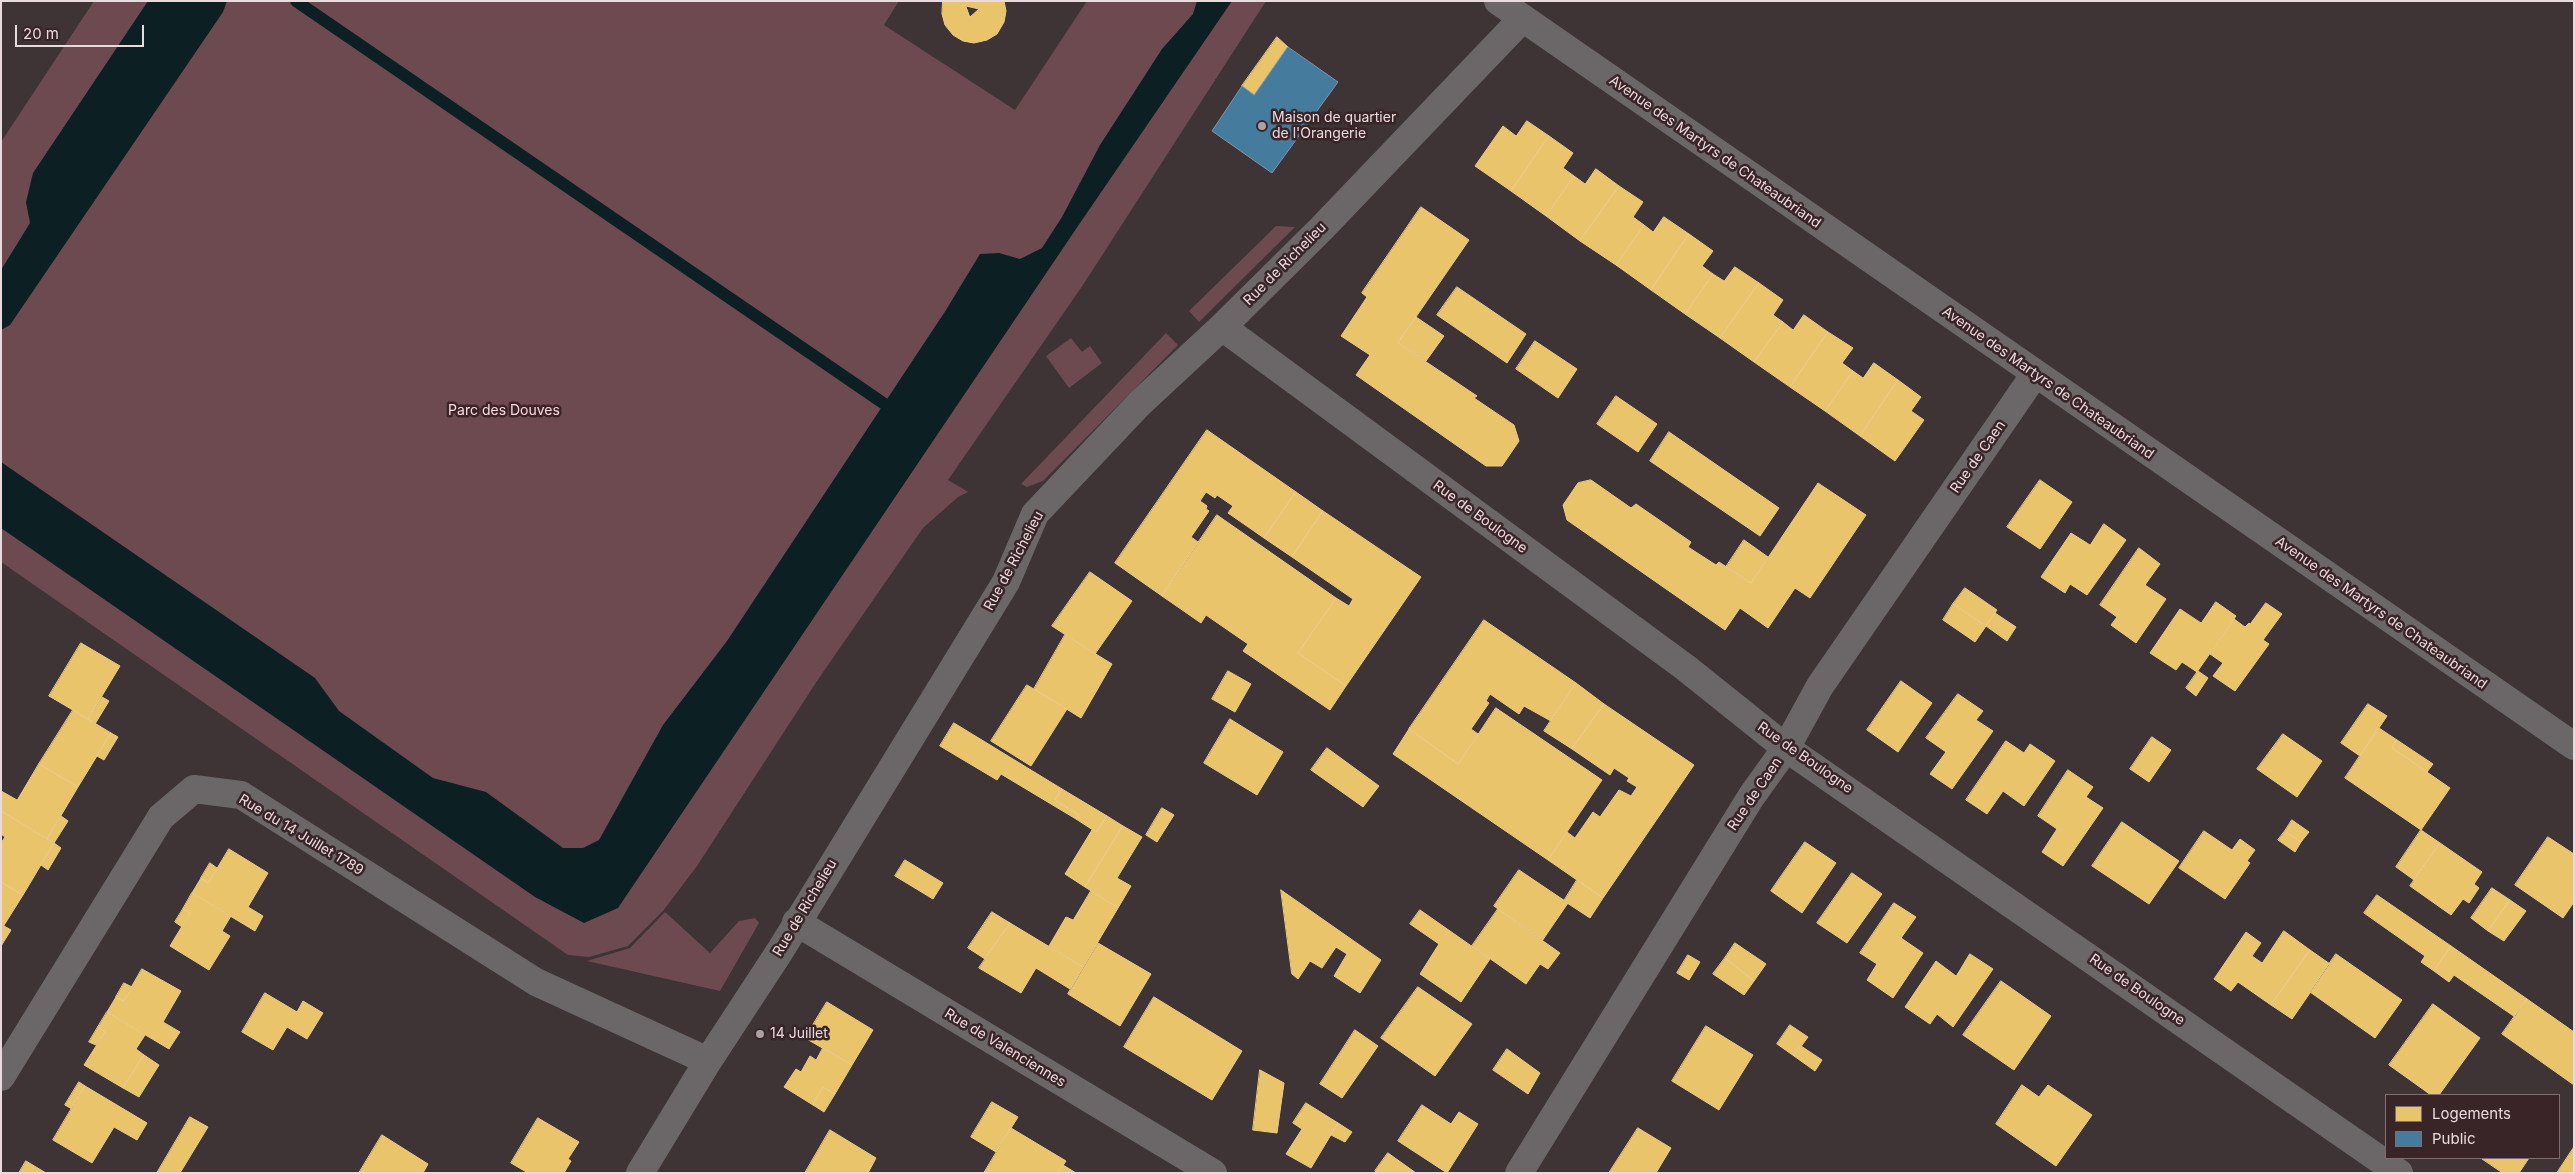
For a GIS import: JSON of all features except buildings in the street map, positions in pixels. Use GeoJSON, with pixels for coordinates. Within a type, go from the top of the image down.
{"type":"FeatureCollection","features":[{"type":"Feature","properties":{"kind":"street","name":"Avenue des Martyrs de Chateaubriand"},"geometry":{"type":"LineString","coordinates":[[1498,1],[2574,746]]}},
{"type":"Feature","properties":{"kind":"street","name":"Rue de Richelieu"},"geometry":{"type":"LineString","coordinates":[[640,1173],[1006,582],[1035,514],[1140,403],[1222,328],[1328,222],[1523,18]]}},
{"type":"Feature","properties":{"kind":"street","name":"Rue de Boulogne"},"geometry":{"type":"LineString","coordinates":[[1222,328],[1686,668],[1786,748],[1834,779],[2399,1173]]}},
{"type":"Feature","properties":{"kind":"street","name":"Rue de Caen"},"geometry":{"type":"LineString","coordinates":[[1519,1173],[1751,797],[1786,748],[1820,686],[2035,374]]}},
{"type":"Feature","properties":{"kind":"street","name":"Rue du 14 Juillet 1789"},"geometry":{"type":"LineString","coordinates":[[1,1077],[161,817],[194,790],[241,795],[536,982],[708,1061]]}},
{"type":"Feature","properties":{"kind":"street","name":"Rue de Valenciennes"},"geometry":{"type":"LineString","coordinates":[[796,922],[1213,1173]]}},
{"type":"Feature","properties":{"kind":"green space","name":"Parc des Douves"},"geometry":{"type":"Polygon","coordinates":[[[94,1],[899,1],[884,25],[1015,110],[1087,1],[1266,1],[1083,285],[948,480],[968,492],[958,497],[923,528],[819,678],[697,866],[663,911],[628,946],[589,957],[568,955],[1,562],[1,142],[94,1]]]}},
{"type":"Feature","properties":{"kind":"green space"},"geometry":{"type":"Polygon","coordinates":[[[1276,226],[1295,227],[1199,322],[1189,311],[1276,226]]]}},
{"type":"Feature","properties":{"kind":"green space"},"geometry":{"type":"Polygon","coordinates":[[[1166,333],[1178,345],[1043,481],[1027,487],[1021,484],[1166,333]]]}},
{"type":"Feature","properties":{"kind":"green space"},"geometry":{"type":"Polygon","coordinates":[[[1071,338],[1082,352],[1090,346],[1102,363],[1069,388],[1046,356],[1071,338]]]}},
{"type":"Feature","properties":{"kind":"green space"},"geometry":{"type":"Polygon","coordinates":[[[665,912],[710,953],[739,921],[755,918],[759,923],[720,991],[587,961],[630,948],[665,912]]]}},
{"type":"Feature","properties":{"kind":"water"},"geometry":{"type":"Polygon","coordinates":[[[148,1],[227,1],[223,12],[10,325],[1,330],[1,270],[30,223],[26,202],[33,173],[148,1]]]}},
{"type":"Feature","properties":{"kind":"water"},"geometry":{"type":"Polygon","coordinates":[[[1197,1],[1232,1],[618,908],[584,923],[535,897],[1,528],[1,462],[315,678],[339,711],[433,778],[486,792],[563,848],[583,848],[599,840],[663,725],[727,641],[946,310],[980,254],[999,253],[1020,259],[1042,248],[1062,217],[1100,145],[1162,49],[1193,14],[1197,1]]]}},
{"type":"Feature","properties":{"kind":"waterway"},"geometry":{"type":"LineString","coordinates":[[296,1],[883,403]]}},
{"type":"Feature","properties":{"kind":"place","name":"Maison de quartier de l'Orangerie"},"geometry":{"type":"Point","coordinates":[1262,126]}},
{"type":"Feature","properties":{"kind":"place","name":"14 Juillet"},"geometry":{"type":"Point","coordinates":[760,1034]}}]}
